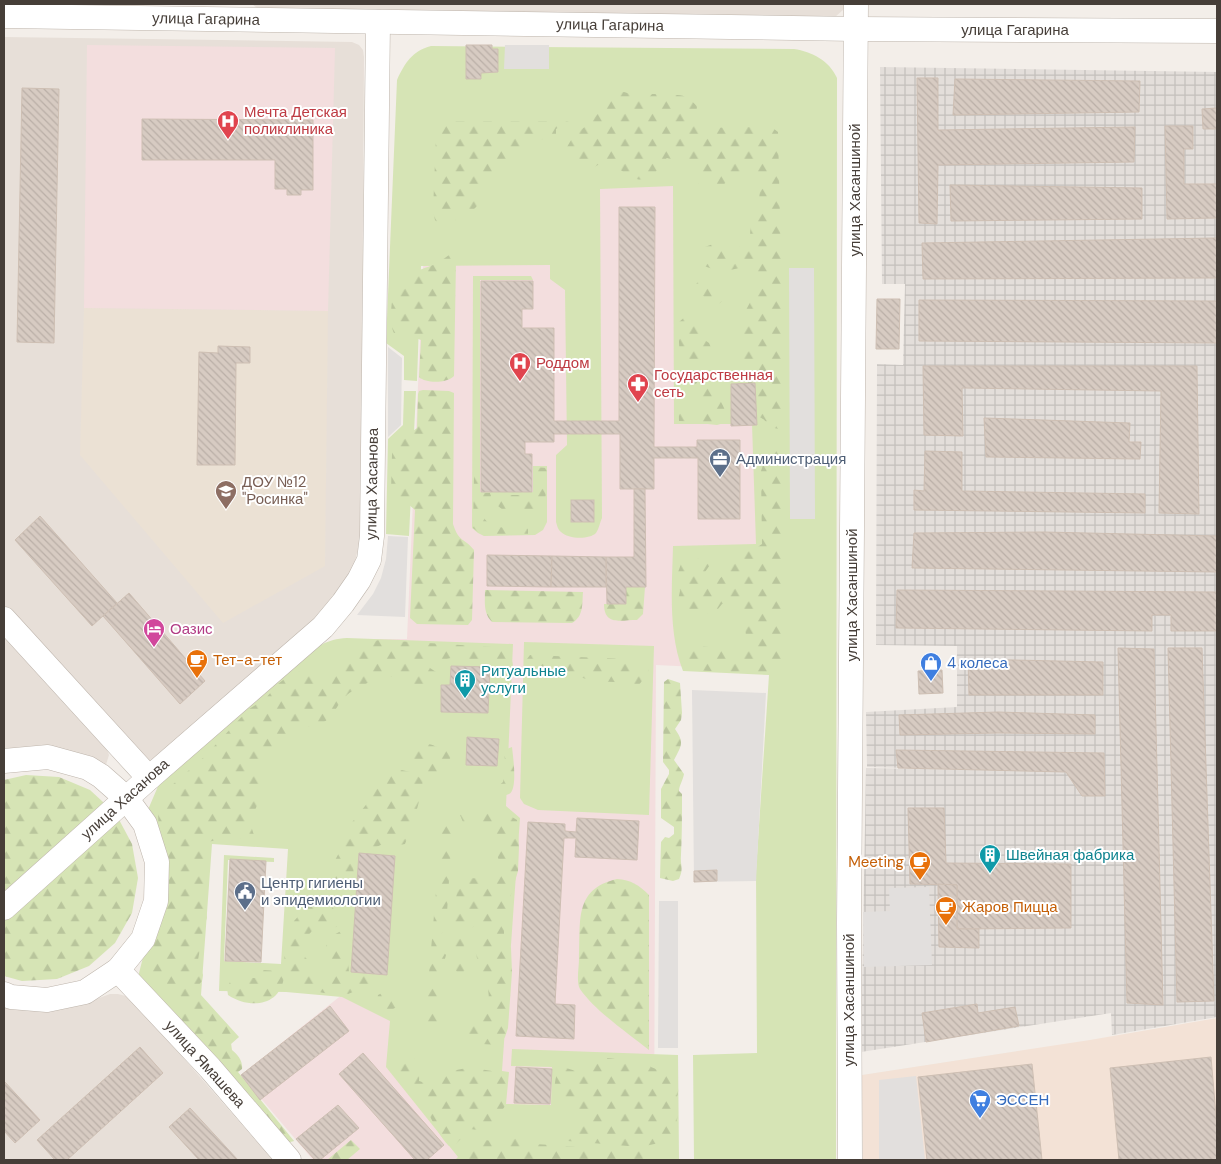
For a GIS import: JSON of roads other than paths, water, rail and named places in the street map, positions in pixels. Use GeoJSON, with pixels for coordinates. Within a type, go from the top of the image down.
{"type":"FeatureCollection","features":[{"type":"Feature","properties":{"kind":"street","name":"улица Хасаншиной"},"geometry":{"type":"LineString","coordinates":[[850,1160],[849,914],[856,4]]}},
{"type":"Feature","properties":{"kind":"street","name":"улица Гагарина"},"geometry":{"type":"LineString","coordinates":[[4,16],[245,12],[378,22],[856,29],[1217,31]]}},
{"type":"Feature","properties":{"kind":"street","name":"улица Хасанова"},"geometry":{"type":"LineString","coordinates":[[4,908],[126,798],[323,627],[354,588],[369,560],[372,536],[378,22]]}},
{"type":"Feature","properties":{"kind":"street"},"geometry":{"type":"LineString","coordinates":[[4,619],[149,778]]}},
{"type":"Feature","properties":{"kind":"street"},"geometry":{"type":"LineString","coordinates":[[4,761],[48,757],[88,768],[101,776],[126,798],[145,824],[157,862],[156,901],[143,939],[118,970],[85,992],[46,1000],[11,997],[4,994]]}},
{"type":"Feature","properties":{"kind":"street","name":"улица Ямашева"},"geometry":{"type":"LineString","coordinates":[[118,970],[210,1068],[289,1160]]}},
{"type":"Feature","properties":{"kind":"place","name":"Мечта Детская поликлиника"},"geometry":{"type":"Point","coordinates":[228,140]}},
{"type":"Feature","properties":{"kind":"place","name":"Роддом"},"geometry":{"type":"Point","coordinates":[520,382]}},
{"type":"Feature","properties":{"kind":"place","name":"Государственная сеть"},"geometry":{"type":"Point","coordinates":[638,403]}},
{"type":"Feature","properties":{"kind":"place","name":"Администрация"},"geometry":{"type":"Point","coordinates":[720,478]}},
{"type":"Feature","properties":{"kind":"place","name":"ДОУ №12 \"Росинка\""},"geometry":{"type":"Point","coordinates":[226,510]}},
{"type":"Feature","properties":{"kind":"place","name":"Оазис"},"geometry":{"type":"Point","coordinates":[154,648]}},
{"type":"Feature","properties":{"kind":"place","name":"Тет-а-тет"},"geometry":{"type":"Point","coordinates":[197,679]}},
{"type":"Feature","properties":{"kind":"place","name":"4 колеса"},"geometry":{"type":"Point","coordinates":[931,682]}},
{"type":"Feature","properties":{"kind":"place","name":"Ритуальные услуги"},"geometry":{"type":"Point","coordinates":[465,699]}},
{"type":"Feature","properties":{"kind":"place","name":"Швейная фабрика"},"geometry":{"type":"Point","coordinates":[990,874]}},
{"type":"Feature","properties":{"kind":"place","name":"Meeting"},"geometry":{"type":"Point","coordinates":[920,881]}},
{"type":"Feature","properties":{"kind":"place","name":"Центр гигиены и эпидемиологии"},"geometry":{"type":"Point","coordinates":[245,911]}},
{"type":"Feature","properties":{"kind":"place","name":"Жаров Пицца"},"geometry":{"type":"Point","coordinates":[946,926]}},
{"type":"Feature","properties":{"kind":"place","name":"ЭССЕН"},"geometry":{"type":"Point","coordinates":[980,1119]}}]}
